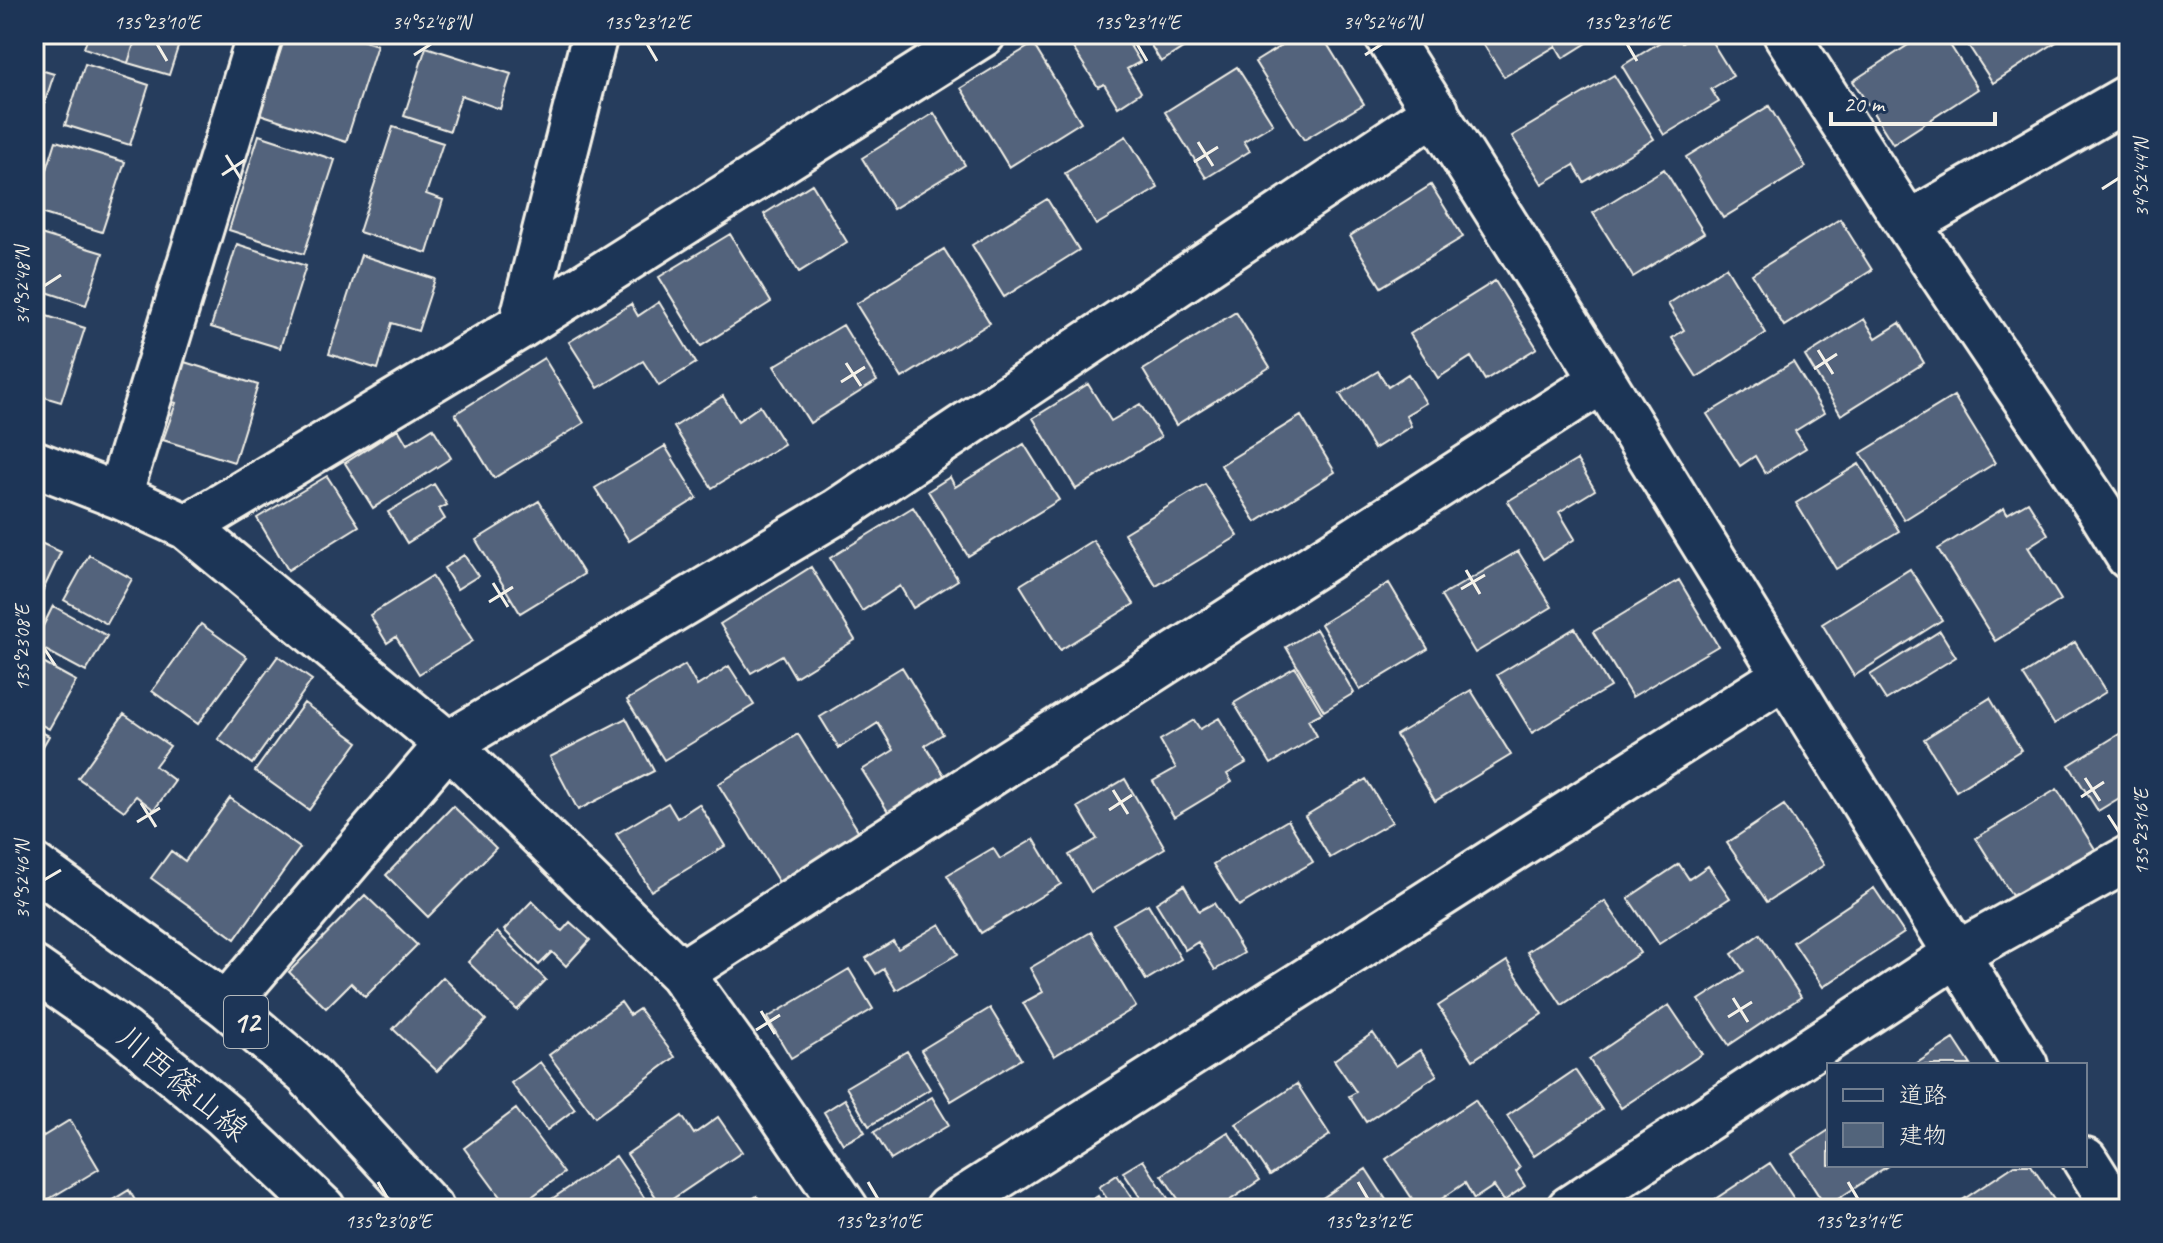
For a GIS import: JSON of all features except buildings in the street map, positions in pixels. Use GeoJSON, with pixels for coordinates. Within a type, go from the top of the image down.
{"type":"FeatureCollection","features":[{"type":"Feature","properties":{"kind":"street"},"geometry":{"type":"LineString","coordinates":[[119,496],[260,34]]}},
{"type":"Feature","properties":{"kind":"street"},"geometry":{"type":"LineString","coordinates":[[521,326],[595,34]]}},
{"type":"Feature","properties":{"kind":"street"},"geometry":{"type":"LineString","coordinates":[[187,527],[521,326],[983,34]]}},
{"type":"Feature","properties":{"kind":"street"},"geometry":{"type":"LineString","coordinates":[[1386,34],[2024,1063]]}},
{"type":"Feature","properties":{"kind":"street"},"geometry":{"type":"LineString","coordinates":[[1786,34],[1908,224],[2114,498],[2129,557]]}},
{"type":"Feature","properties":{"kind":"street"},"geometry":{"type":"LineString","coordinates":[[1908,224],[2129,97]]}},
{"type":"Feature","properties":{"kind":"street"},"geometry":{"type":"LineString","coordinates":[[226,1005],[448,744],[836,512],[1436,111]]}},
{"type":"Feature","properties":{"kind":"street"},"geometry":{"type":"LineString","coordinates":[[681,973],[1603,380]]}},
{"type":"Feature","properties":{"kind":"street"},"geometry":{"type":"LineString","coordinates":[[34,463],[187,527],[448,744],[681,973],[846,1209]]}},
{"type":"Feature","properties":{"kind":"street"},"geometry":{"type":"LineString","coordinates":[[948,1209],[1784,676]]}},
{"type":"Feature","properties":{"kind":"street"},"geometry":{"type":"LineString","coordinates":[[1569,1209],[1955,955],[2129,858]]}},
{"type":"Feature","properties":{"kind":"street","name":"12"},"geometry":{"type":"LineString","coordinates":[[34,866],[226,1005],[307,1074],[431,1209]]}},
{"type":"Feature","properties":{"kind":"street","name":"川西篠山線"},"geometry":{"type":"LineString","coordinates":[[34,969],[124,1032],[224,1115],[323,1209]]}},
{"type":"Feature","properties":{"kind":"street"},"geometry":{"type":"LineString","coordinates":[[2087,1163],[2116,1209]]}}]}
